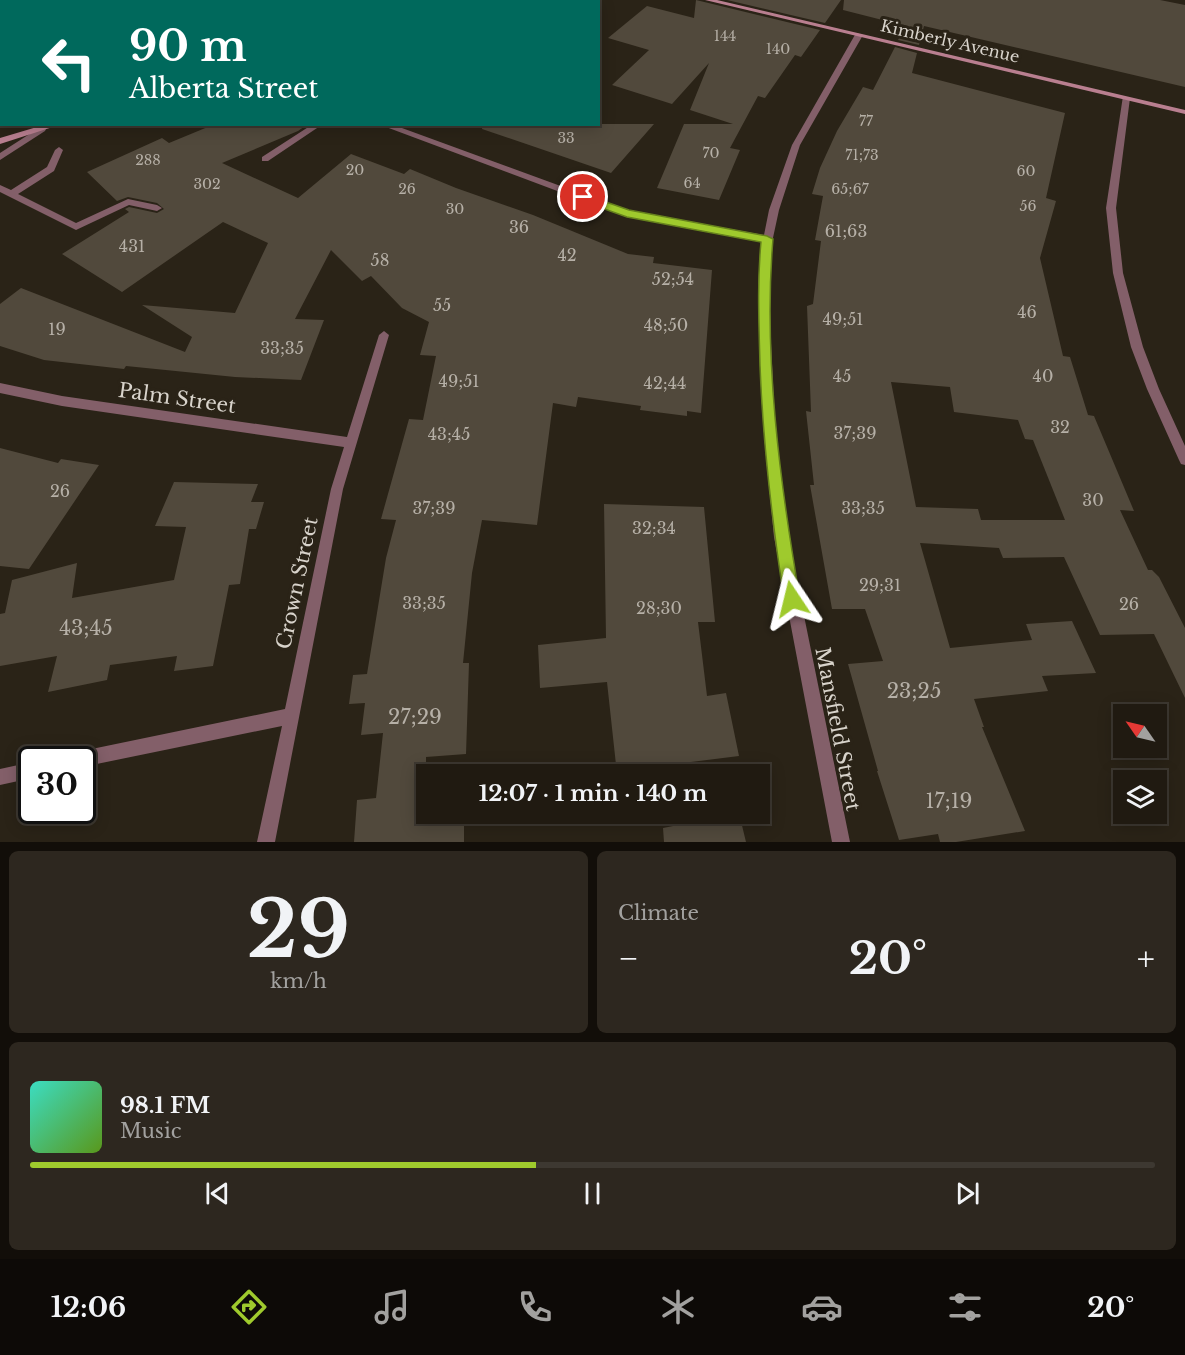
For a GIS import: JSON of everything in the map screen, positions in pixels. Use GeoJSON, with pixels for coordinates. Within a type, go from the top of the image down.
{"type":"FeatureCollection","features":[{"type":"Feature","properties":{"kind":"main road","name":"Kimberly Avenue"},"geometry":{"type":"LineString","coordinates":[[708,0],[1185,112]]}},
{"type":"Feature","properties":{"kind":"main road"},"geometry":{"type":"LineString","coordinates":[[0,141],[52,126]]}},
{"type":"Feature","properties":{"kind":"street","name":"Mansfield Street"},"geometry":{"type":"LineString","coordinates":[[841,842],[790,589],[774,486],[763,326],[763,285],[767,239],[774,210],[796,145],[858,35]]}},
{"type":"Feature","properties":{"kind":"street"},"geometry":{"type":"LineString","coordinates":[[1126,98],[1111,208],[1118,273],[1137,347],[1185,460]]}},
{"type":"Feature","properties":{"kind":"street"},"geometry":{"type":"LineString","coordinates":[[265,159],[316,126]]}},
{"type":"Feature","properties":{"kind":"street"},"geometry":{"type":"LineString","coordinates":[[387,126],[627,214],[767,239]]}},
{"type":"Feature","properties":{"kind":"street"},"geometry":{"type":"LineString","coordinates":[[0,157],[42,129]]}},
{"type":"Feature","properties":{"kind":"street"},"geometry":{"type":"LineString","coordinates":[[11,194],[51,169],[59,150]]}},
{"type":"Feature","properties":{"kind":"street"},"geometry":{"type":"LineString","coordinates":[[0,188],[76,227],[128,202],[157,208]]}},
{"type":"Feature","properties":{"kind":"street","name":"Crown Street"},"geometry":{"type":"LineString","coordinates":[[266,842],[325,540],[350,443],[384,335]]}},
{"type":"Feature","properties":{"kind":"street","name":"Palm Street"},"geometry":{"type":"LineString","coordinates":[[0,388],[62,402],[350,443]]}},
{"type":"Feature","properties":{"kind":"street"},"geometry":{"type":"LineString","coordinates":[[96,756],[290,716]]}},
{"type":"Feature","properties":{"kind":"street"},"geometry":{"type":"LineString","coordinates":[[0,777],[18,773]]}},
{"type":"Feature","properties":{"kind":"building"},"geometry":{"type":"Polygon","coordinates":[[[696,0],[820,30],[801,57],[795,55],[765,98],[758,96],[730,148],[740,150],[719,200],[657,188],[684,124],[733,124],[690,110],[709,63],[672,104],[612,85],[649,50],[608,38],[647,6],[694,18],[696,0]]]}},
{"type":"Feature","properties":{"kind":"building"},"geometry":{"type":"Polygon","coordinates":[[[727,0],[841,0],[825,23],[727,0]]]}},
{"type":"Feature","properties":{"kind":"building"},"geometry":{"type":"Polygon","coordinates":[[[844,0],[1160,0],[1185,5],[1185,87],[924,26],[919,45],[898,40],[906,26],[843,10],[844,0]]]}},
{"type":"Feature","properties":{"kind":"building"},"geometry":{"type":"Polygon","coordinates":[[[895,47],[917,53],[912,73],[1065,113],[1046,198],[1056,201],[1040,258],[1063,356],[1070,357],[1088,415],[1094,416],[1134,511],[1120,510],[1148,570],[1152,570],[1159,577],[1185,628],[1185,698],[1154,634],[1100,635],[1064,557],[1003,558],[999,548],[920,543],[950,648],[1032,640],[1026,624],[1072,621],[1096,673],[1042,676],[1048,691],[974,699],[984,727],[982,727],[1025,831],[956,842],[940,842],[938,834],[899,840],[877,771],[848,664],[883,661],[865,609],[832,609],[810,485],[814,485],[806,411],[811,412],[807,306],[813,304],[821,241],[815,240],[823,196],[812,194],[820,168],[837,131],[863,87],[873,90],[895,47]],[[891,382],[916,507],[978,509],[981,520],[1065,520],[1033,440],[1025,439],[1018,420],[954,412],[950,387],[891,382]]]}},
{"type":"Feature","properties":{"kind":"building"},"geometry":{"type":"Polygon","coordinates":[[[654,124],[611,173],[482,129],[483,126],[654,124]]]}},
{"type":"Feature","properties":{"kind":"building"},"geometry":{"type":"Polygon","coordinates":[[[210,126],[305,126],[222,163],[298,198],[351,154],[404,174],[410,169],[533,215],[628,254],[654,257],[653,263],[712,270],[701,413],[687,411],[687,416],[640,410],[641,406],[578,397],[576,407],[553,403],[537,525],[482,520],[472,573],[463,663],[469,663],[466,754],[426,757],[426,764],[416,764],[416,824],[464,824],[464,842],[354,842],[357,800],[376,798],[383,733],[361,735],[365,703],[349,704],[353,675],[367,674],[386,558],[396,520],[381,519],[409,419],[423,420],[436,356],[420,355],[429,322],[402,308],[371,276],[362,281],[331,250],[295,319],[324,320],[301,380],[235,377],[126,366],[124,369],[44,360],[0,346],[0,304],[21,288],[185,352],[192,337],[142,305],[235,313],[268,243],[223,222],[122,292],[62,254],[129,212],[125,209],[129,207],[157,213],[164,209],[157,203],[128,197],[117,201],[87,172],[162,138],[169,143],[210,126]]]}},
{"type":"Feature","properties":{"kind":"building"},"geometry":{"type":"Polygon","coordinates":[[[0,448],[58,463],[61,459],[99,465],[29,569],[0,566],[0,448]]]}},
{"type":"Feature","properties":{"kind":"building"},"geometry":{"type":"Polygon","coordinates":[[[174,482],[258,484],[251,502],[264,502],[256,529],[249,529],[240,584],[229,585],[213,666],[174,671],[177,656],[110,665],[107,680],[48,692],[57,656],[0,666],[0,614],[5,613],[12,580],[77,563],[72,598],[174,580],[186,527],[155,526],[174,482]]]}},
{"type":"Feature","properties":{"kind":"building"},"geometry":{"type":"Polygon","coordinates":[[[604,504],[704,507],[715,622],[698,622],[707,696],[726,693],[739,756],[675,764],[616,764],[607,682],[540,688],[538,645],[606,638],[604,504]]]}},
{"type":"Feature","properties":{"kind":"building"},"geometry":{"type":"Polygon","coordinates":[[[683,824],[742,824],[746,842],[664,842],[663,828],[683,824]]]}},
{"type":"Feature","properties":{"kind":"route"},"geometry":{"type":"LineString","coordinates":[[583,197],[627,214],[767,239],[763,285],[763,326],[769,422],[778,517],[792,599]]}}]}
